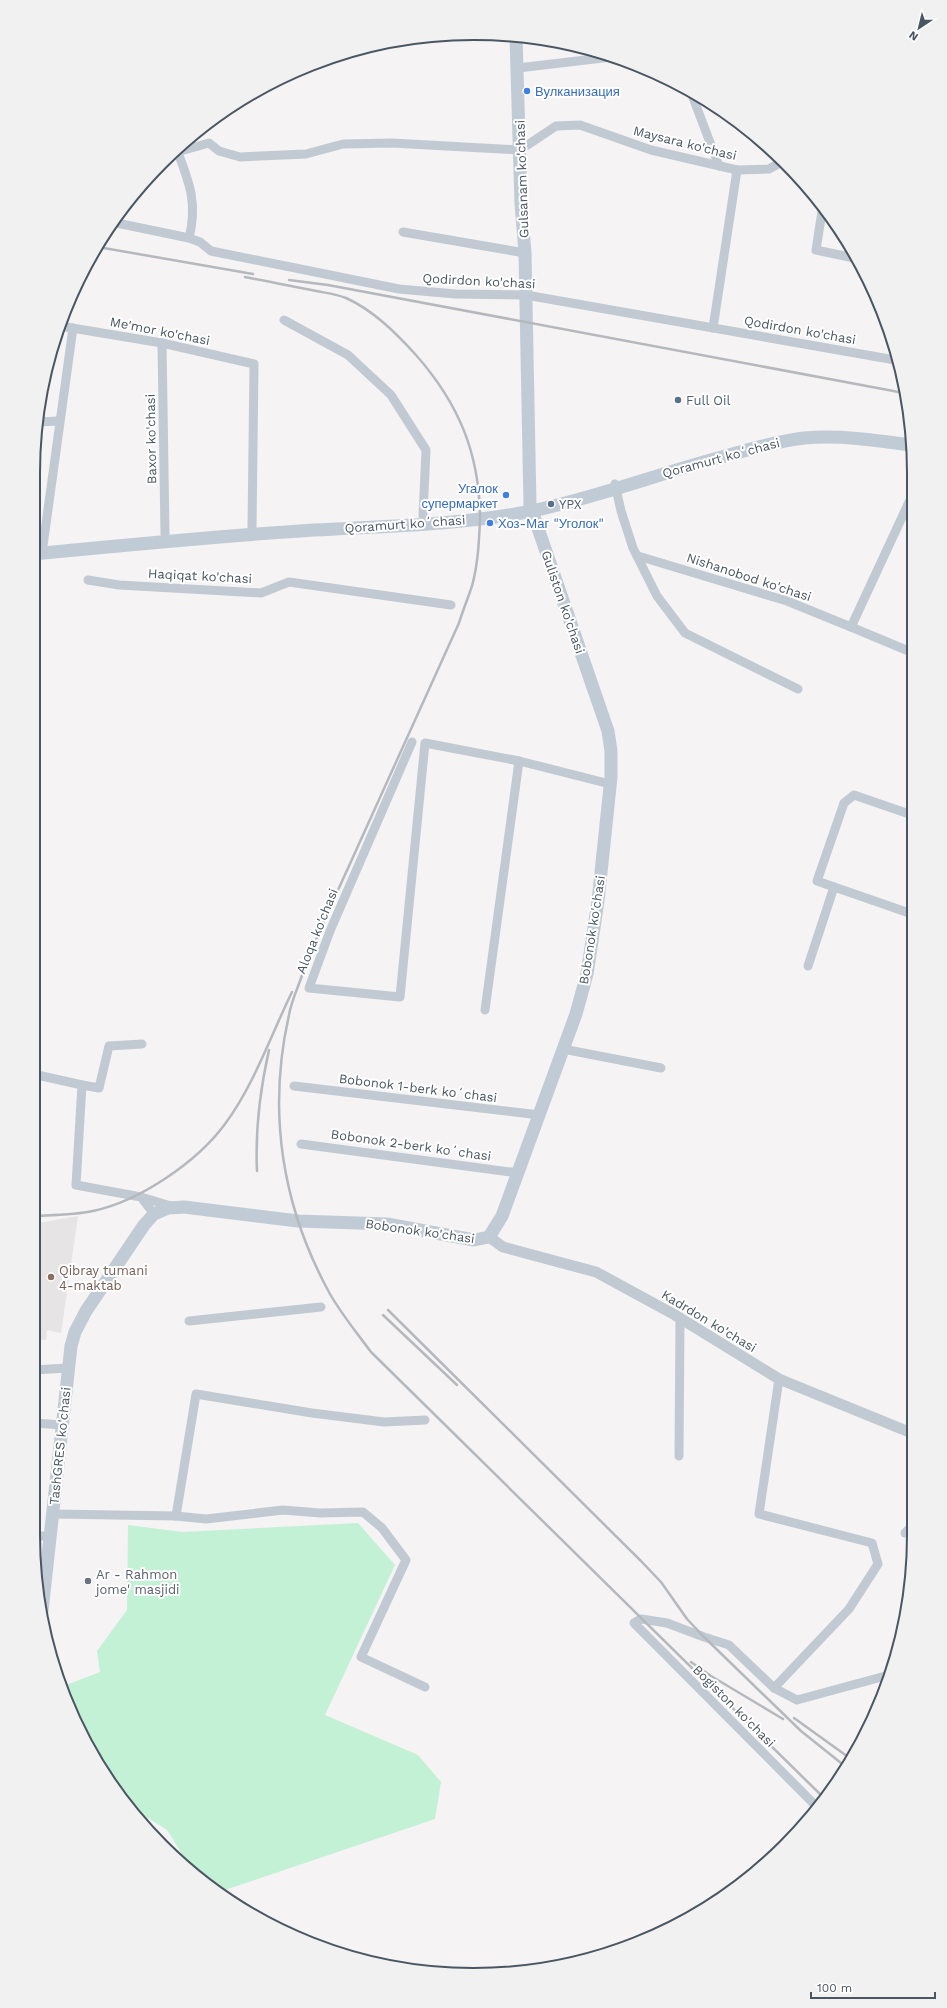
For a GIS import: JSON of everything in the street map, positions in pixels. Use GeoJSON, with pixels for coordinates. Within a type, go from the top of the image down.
{"type":"FeatureCollection","features":[{"type":"Feature","properties":{"kind":"main road","name":"Gulsanam ko'chasi"},"geometry":{"type":"LineString","coordinates":[[516,43],[521,204],[525,253],[525,322]]}},
{"type":"Feature","properties":{"kind":"main road","name":"Guliston ko'chasi"},"geometry":{"type":"LineString","coordinates":[[525,322],[531,508],[608,731],[611,751],[610,784]]}},
{"type":"Feature","properties":{"kind":"main road","name":"Qoramurt koʻchasi"},"geometry":{"type":"LineString","coordinates":[[615,486],[723,451],[786,436],[834,432],[905,439]]}},
{"type":"Feature","properties":{"kind":"main road","name":"Qoramurt koʻchasi"},"geometry":{"type":"LineString","coordinates":[[40,551],[480,518],[531,508],[724,456],[794,440],[832,437],[906,445]]}},
{"type":"Feature","properties":{"kind":"main road","name":"Qoramurt koʻchasi"},"geometry":{"type":"LineString","coordinates":[[40,551],[165,534],[531,508]]}},
{"type":"Feature","properties":{"kind":"main road","name":"Bobonok ko'chasi"},"geometry":{"type":"LineString","coordinates":[[154,1214],[164,1209],[176,1207],[298,1221],[386,1224],[474,1240],[489,1237],[499,1222],[540,1115],[580,1001],[590,959],[610,784]]}},
{"type":"Feature","properties":{"kind":"main road"},"geometry":{"type":"LineString","coordinates":[[68,1368],[73,1338],[82,1318],[144,1225],[154,1214]]}},
{"type":"Feature","properties":{"kind":"main road","name":"TashGRES ko'chasi"},"geometry":{"type":"LineString","coordinates":[[44,1591],[64,1426],[68,1368]]}},
{"type":"Feature","properties":{"kind":"street"},"geometry":{"type":"LineString","coordinates":[[518,68],[598,59]]}},
{"type":"Feature","properties":{"kind":"street"},"geometry":{"type":"LineString","coordinates":[[694,101],[719,166]]}},
{"type":"Feature","properties":{"kind":"street","name":"Maysara ko'chasi"},"geometry":{"type":"LineString","coordinates":[[520,150],[556,126],[580,125],[651,150],[737,170],[769,169],[777,165]]}},
{"type":"Feature","properties":{"kind":"street"},"geometry":{"type":"LineString","coordinates":[[188,148],[208,143],[219,151],[240,157],[306,154],[342,144],[392,143],[520,150]]}},
{"type":"Feature","properties":{"kind":"street"},"geometry":{"type":"LineString","coordinates":[[179,156],[188,179],[192,199],[193,219],[189,238]]}},
{"type":"Feature","properties":{"kind":"street"},"geometry":{"type":"LineString","coordinates":[[713,328],[737,170]]}},
{"type":"Feature","properties":{"kind":"street"},"geometry":{"type":"LineString","coordinates":[[821,216],[816,250],[849,257]]}},
{"type":"Feature","properties":{"kind":"street","name":"Qodirdon ko'chasi"},"geometry":{"type":"LineString","coordinates":[[120,224],[189,238],[200,242],[211,251],[399,289],[455,294],[526,295],[892,359]]}},
{"type":"Feature","properties":{"kind":"street"},"geometry":{"type":"LineString","coordinates":[[403,232],[525,253]]}},
{"type":"Feature","properties":{"kind":"street"},"geometry":{"type":"LineString","coordinates":[[284,320],[348,355],[391,395],[426,450],[423,516]]}},
{"type":"Feature","properties":{"kind":"street","name":"Me'mor ko'chasi"},"geometry":{"type":"LineString","coordinates":[[66,327],[162,344],[254,364],[252,529]]}},
{"type":"Feature","properties":{"kind":"street"},"geometry":{"type":"LineString","coordinates":[[40,533],[73,328]]}},
{"type":"Feature","properties":{"kind":"street","name":"Baxor ko'chasi"},"geometry":{"type":"LineString","coordinates":[[162,344],[165,534]]}},
{"type":"Feature","properties":{"kind":"street"},"geometry":{"type":"LineString","coordinates":[[43,422],[59,421]]}},
{"type":"Feature","properties":{"kind":"street"},"geometry":{"type":"LineString","coordinates":[[615,486],[621,511],[638,556],[657,596],[685,633],[798,689]]}},
{"type":"Feature","properties":{"kind":"street"},"geometry":{"type":"LineString","coordinates":[[851,627],[907,506]]}},
{"type":"Feature","properties":{"kind":"street","name":"Nishanobod ko'chasi"},"geometry":{"type":"LineString","coordinates":[[638,556],[787,601],[907,650]]}},
{"type":"Feature","properties":{"kind":"street","name":"Haqiqat ko'chasi"},"geometry":{"type":"LineString","coordinates":[[88,580],[119,584],[261,593],[289,582],[451,605]]}},
{"type":"Feature","properties":{"kind":"street","name":"Aloqa ko'chasi"},"geometry":{"type":"LineString","coordinates":[[412,742],[330,931],[309,988],[400,996],[425,743],[519,761]]}},
{"type":"Feature","properties":{"kind":"street"},"geometry":{"type":"LineString","coordinates":[[485,1010],[519,761],[610,784]]}},
{"type":"Feature","properties":{"kind":"street"},"geometry":{"type":"LineString","coordinates":[[907,812],[854,795],[844,803],[817,881],[907,912]]}},
{"type":"Feature","properties":{"kind":"street"},"geometry":{"type":"LineString","coordinates":[[808,966],[834,887]]}},
{"type":"Feature","properties":{"kind":"street"},"geometry":{"type":"LineString","coordinates":[[40,1076],[99,1088],[109,1046],[142,1044]]}},
{"type":"Feature","properties":{"kind":"street"},"geometry":{"type":"LineString","coordinates":[[563,1049],[660,1068]]}},
{"type":"Feature","properties":{"kind":"street"},"geometry":{"type":"LineString","coordinates":[[82,1085],[76,1185],[141,1197],[176,1207]]}},
{"type":"Feature","properties":{"kind":"street","name":"Bobonok 1-berk koʻchasi"},"geometry":{"type":"LineString","coordinates":[[294,1086],[540,1115]]}},
{"type":"Feature","properties":{"kind":"street","name":"Bobonok 2-berk koʻchasi"},"geometry":{"type":"LineString","coordinates":[[301,1144],[518,1172]]}},
{"type":"Feature","properties":{"kind":"street"},"geometry":{"type":"LineString","coordinates":[[141,1197],[154,1214]]}},
{"type":"Feature","properties":{"kind":"street","name":"Kadrdon ko'chasi"},"geometry":{"type":"LineString","coordinates":[[489,1237],[503,1247],[596,1272],[680,1318],[779,1379],[907,1431]]}},
{"type":"Feature","properties":{"kind":"street"},"geometry":{"type":"LineString","coordinates":[[189,1321],[321,1307]]}},
{"type":"Feature","properties":{"kind":"street"},"geometry":{"type":"LineString","coordinates":[[679,1456],[680,1318]]}},
{"type":"Feature","properties":{"kind":"street"},"geometry":{"type":"LineString","coordinates":[[40,1370],[68,1368]]}},
{"type":"Feature","properties":{"kind":"street"},"geometry":{"type":"LineString","coordinates":[[779,1379],[760,1514],[872,1543],[878,1564],[849,1609],[774,1688],[797,1700],[883,1677]]}},
{"type":"Feature","properties":{"kind":"street"},"geometry":{"type":"LineString","coordinates":[[176,1516],[196,1394],[312,1413],[384,1422],[425,1420]]}},
{"type":"Feature","properties":{"kind":"street"},"geometry":{"type":"LineString","coordinates":[[40,1424],[64,1426]]}},
{"type":"Feature","properties":{"kind":"street"},"geometry":{"type":"LineString","coordinates":[[53,1514],[176,1516],[206,1519],[283,1510],[320,1513],[363,1512],[382,1528],[406,1560],[361,1657],[425,1687]]}},
{"type":"Feature","properties":{"kind":"street"},"geometry":{"type":"LineString","coordinates":[[40,1536],[50,1536]]}},
{"type":"Feature","properties":{"kind":"street","name":"Bogiston ko'chasi"},"geometry":{"type":"LineString","coordinates":[[774,1688],[729,1645],[667,1623],[641,1619],[634,1623],[813,1803]]}},
{"type":"Feature","properties":{"kind":"shaded area","name":"Qibray tumani 4-maktab"},"geometry":{"type":"Polygon","coordinates":[[[78,1216],[61,1333],[47,1330],[46,1340],[40,1340],[40,1223],[78,1216]]]}},
{"type":"Feature","properties":{"kind":"green space"},"geometry":{"type":"Polygon","coordinates":[[[358,1523],[395,1565],[325,1715],[418,1755],[441,1782],[435,1819],[226,1890],[183,1855],[167,1830],[145,1816],[113,1775],[98,1751],[85,1726],[67,1685],[100,1672],[97,1651],[127,1610],[128,1525],[182,1532],[358,1523]]]}},
{"type":"Feature","properties":{"kind":"railway"},"geometry":{"type":"LineString","coordinates":[[104,248],[253,274]]}},
{"type":"Feature","properties":{"kind":"railway"},"geometry":{"type":"LineString","coordinates":[[245,277],[346,298],[366,309],[392,330],[431,373],[455,411],[471,452],[479,496],[479,545],[476,570],[459,623],[320,930],[306,964],[290,1011],[282,1051],[279,1087],[280,1123],[283,1158],[290,1193],[300,1227],[330,1294],[371,1352],[820,1794]]}},
{"type":"Feature","properties":{"kind":"railway"},"geometry":{"type":"LineString","coordinates":[[289,280],[328,285],[899,392]]}},
{"type":"Feature","properties":{"kind":"railway"},"geometry":{"type":"LineString","coordinates":[[40,1216],[63,1215],[93,1211],[130,1199],[166,1178],[199,1152],[225,1124],[245,1093],[262,1060],[292,992]]}},
{"type":"Feature","properties":{"kind":"railway"},"geometry":{"type":"LineString","coordinates":[[257,1171],[259,1110],[269,1050]]}},
{"type":"Feature","properties":{"kind":"railway"},"geometry":{"type":"LineString","coordinates":[[388,1310],[641,1561],[661,1582],[687,1619],[704,1637],[801,1731],[841,1763]]}},
{"type":"Feature","properties":{"kind":"railway"},"geometry":{"type":"LineString","coordinates":[[383,1315],[457,1385]]}},
{"type":"Feature","properties":{"kind":"railway"},"geometry":{"type":"LineString","coordinates":[[691,1662],[711,1676],[783,1719]]}},
{"type":"Feature","properties":{"kind":"railway"},"geometry":{"type":"LineString","coordinates":[[794,1718],[846,1756]]}},
{"type":"Feature","properties":{"kind":"place","name":"Вулканизация"},"geometry":{"type":"Point","coordinates":[527,91]}},
{"type":"Feature","properties":{"kind":"place","name":"Full Oil"},"geometry":{"type":"Point","coordinates":[678,400]}},
{"type":"Feature","properties":{"kind":"place","name":"Угалок супермаркет"},"geometry":{"type":"Point","coordinates":[506,495]}},
{"type":"Feature","properties":{"kind":"place","name":"YPX"},"geometry":{"type":"Point","coordinates":[551,504]}},
{"type":"Feature","properties":{"kind":"place","name":"Хоз-Маг \"Уголок\""},"geometry":{"type":"Point","coordinates":[490,523]}},
{"type":"Feature","properties":{"kind":"place","name":"Qibray tumani 4-maktab"},"geometry":{"type":"Point","coordinates":[51,1277]}},
{"type":"Feature","properties":{"kind":"place","name":"Ar - Rahmon jome' masjidi"},"geometry":{"type":"Point","coordinates":[88,1581]}}]}
